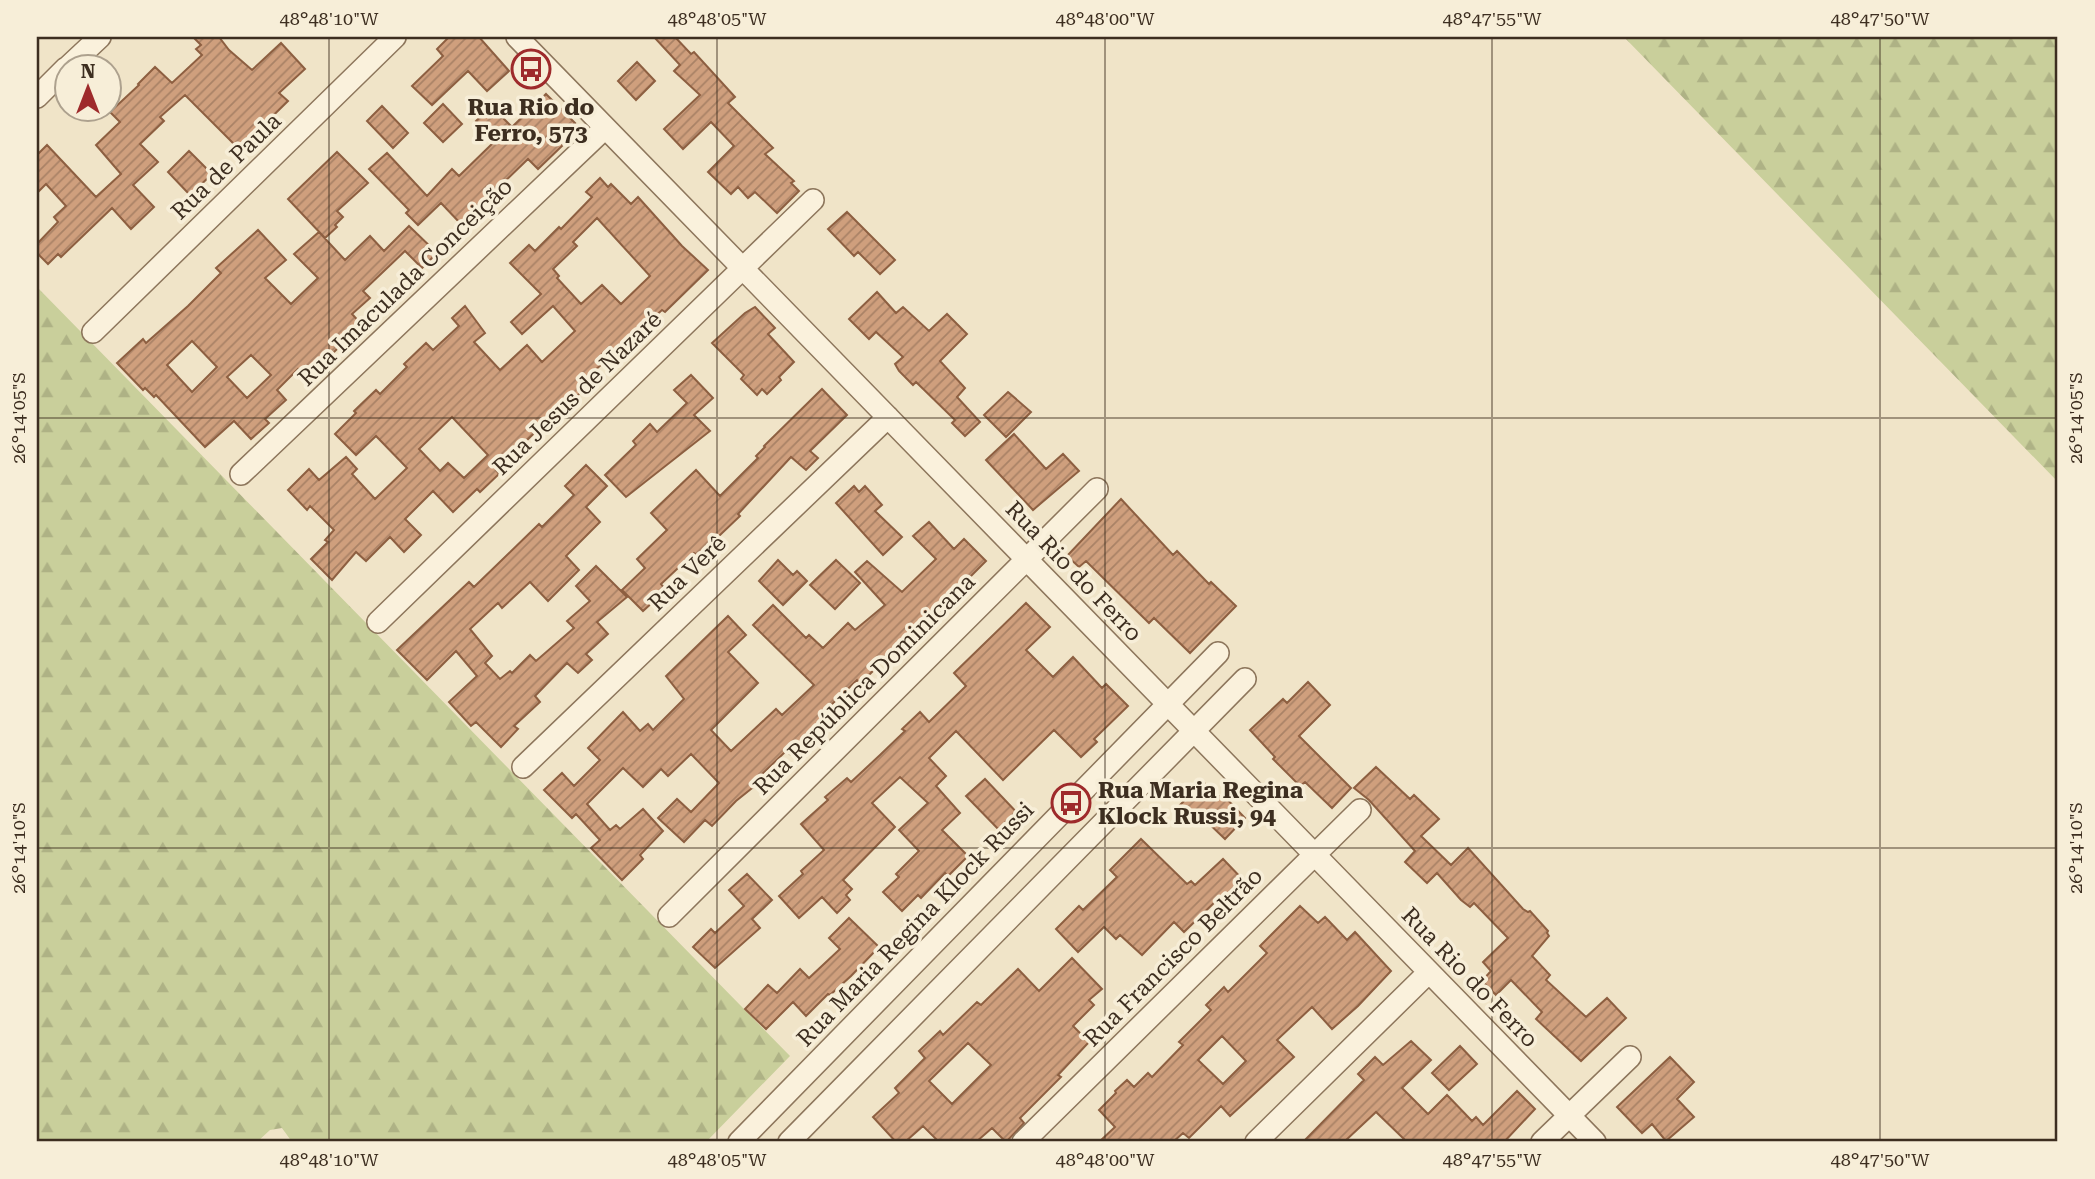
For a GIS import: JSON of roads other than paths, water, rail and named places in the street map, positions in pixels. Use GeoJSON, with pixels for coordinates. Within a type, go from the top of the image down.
{"type":"FeatureCollection","features":[{"type":"Feature","properties":{"kind":"street"},"geometry":{"type":"LineString","coordinates":[[84,52],[100,37]]}},
{"type":"Feature","properties":{"kind":"street","name":"Rua de Paula"},"geometry":{"type":"LineString","coordinates":[[93,332],[395,37]]}},
{"type":"Feature","properties":{"kind":"street","name":"Rua Rio do Ferro"},"geometry":{"type":"LineString","coordinates":[[517,37],[1595,1142]]}},
{"type":"Feature","properties":{"kind":"street"},"geometry":{"type":"LineString","coordinates":[[37,97],[52,82]]}},
{"type":"Feature","properties":{"kind":"street","name":"Rua Imaculada Conceição"},"geometry":{"type":"LineString","coordinates":[[241,474],[606,128]]}},
{"type":"Feature","properties":{"kind":"street","name":"Rua Jesus de Nazaré"},"geometry":{"type":"LineString","coordinates":[[378,622],[813,200]]}},
{"type":"Feature","properties":{"kind":"street","name":"Rua Verê"},"geometry":{"type":"LineString","coordinates":[[523,767],[888,417]]}},
{"type":"Feature","properties":{"kind":"street","name":"Rua República Dominicana"},"geometry":{"type":"LineString","coordinates":[[668,916],[1097,489]]}},
{"type":"Feature","properties":{"kind":"street","name":"Rua Maria Regina Klock Russi"},"geometry":{"type":"LineString","coordinates":[[739,1142],[1218,653]]}},
{"type":"Feature","properties":{"kind":"street"},"geometry":{"type":"LineString","coordinates":[[789,1142],[1245,679]]}},
{"type":"Feature","properties":{"kind":"street","name":"Rua Francisco Beltrão"},"geometry":{"type":"LineString","coordinates":[[1023,1142],[1360,810]]}},
{"type":"Feature","properties":{"kind":"street"},"geometry":{"type":"LineString","coordinates":[[1256,1142],[1429,972]]}},
{"type":"Feature","properties":{"kind":"street"},"geometry":{"type":"LineString","coordinates":[[1542,1142],[1630,1057]]}},
{"type":"Feature","properties":{"kind":"place","name":"Rua Rio do Ferro, 573"},"geometry":{"type":"Point","coordinates":[531,69]}},
{"type":"Feature","properties":{"kind":"place","name":"Rua Maria Regina Klock Russi, 94"},"geometry":{"type":"Point","coordinates":[1071,803]}}]}
